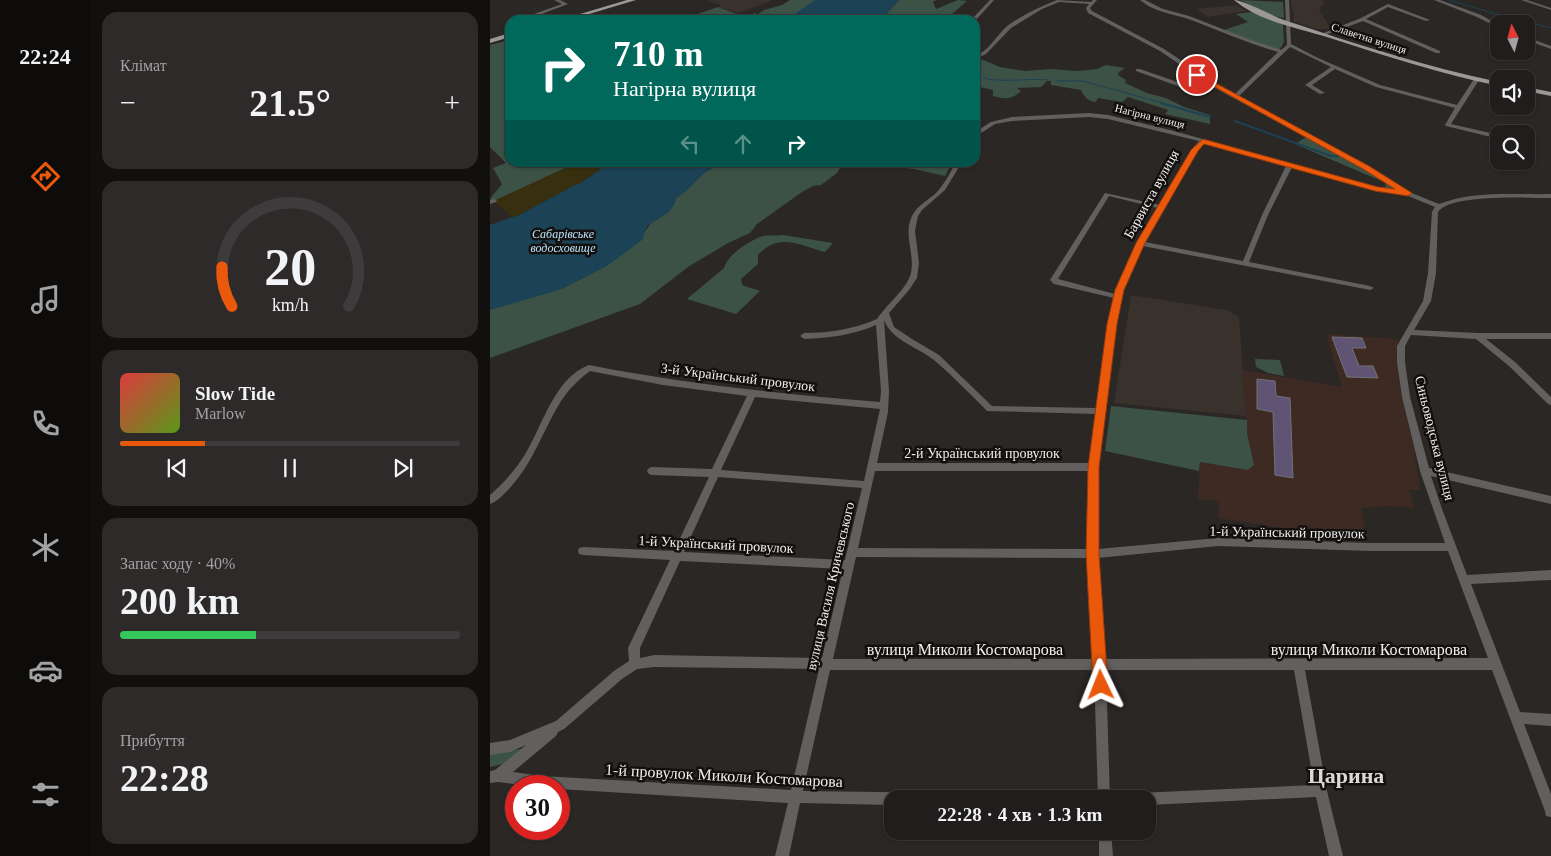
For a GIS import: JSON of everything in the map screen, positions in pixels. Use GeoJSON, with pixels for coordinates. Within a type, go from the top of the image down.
{"type":"FeatureCollection","features":[{"type":"Feature","properties":{"kind":"main road"},"geometry":{"type":"LineString","coordinates":[[580,15],[633,0]]}},
{"type":"Feature","properties":{"kind":"main road","name":"Славетна вулиця"},"geometry":{"type":"LineString","coordinates":[[1238,0],[1256,11],[1289,23],[1444,72],[1490,82]]}},
{"type":"Feature","properties":{"kind":"main road"},"geometry":{"type":"LineString","coordinates":[[490,41],[505,36]]}},
{"type":"Feature","properties":{"kind":"main road"},"geometry":{"type":"LineString","coordinates":[[1535,91],[1551,94]]}},
{"type":"Feature","properties":{"kind":"street"},"geometry":{"type":"LineString","coordinates":[[536,15],[566,4],[556,0]]}},
{"type":"Feature","properties":{"kind":"street"},"geometry":{"type":"LineString","coordinates":[[978,15],[992,0]]}},
{"type":"Feature","properties":{"kind":"street"},"geometry":{"type":"LineString","coordinates":[[980,55],[1010,26],[1039,8],[1060,0],[1091,4],[1090,12],[1162,50],[1216,86],[1408,193],[1439,206],[1447,202],[1464,199],[1551,196]]}},
{"type":"Feature","properties":{"kind":"street"},"geometry":{"type":"LineString","coordinates":[[1142,0],[1164,12],[1193,19],[1258,46],[1282,52]]}},
{"type":"Feature","properties":{"kind":"street"},"geometry":{"type":"LineString","coordinates":[[1235,97],[1289,45],[1287,0]]}},
{"type":"Feature","properties":{"kind":"street"},"geometry":{"type":"LineString","coordinates":[[1436,0],[1490,22]]}},
{"type":"Feature","properties":{"kind":"street"},"geometry":{"type":"LineString","coordinates":[[1523,0],[1551,9]]}},
{"type":"Feature","properties":{"kind":"street"},"geometry":{"type":"LineString","coordinates":[[1323,34],[1363,20],[1388,5],[1428,20]]}},
{"type":"Feature","properties":{"kind":"street"},"geometry":{"type":"LineString","coordinates":[[1363,20],[1438,52]]}},
{"type":"Feature","properties":{"kind":"street"},"geometry":{"type":"LineString","coordinates":[[1535,42],[1551,48]]}},
{"type":"Feature","properties":{"kind":"street"},"geometry":{"type":"LineString","coordinates":[[1289,45],[1335,67],[1391,90],[1458,107]]}},
{"type":"Feature","properties":{"kind":"street"},"geometry":{"type":"LineString","coordinates":[[1322,94],[1308,85],[1335,67]]}},
{"type":"Feature","properties":{"kind":"street"},"geometry":{"type":"LineString","coordinates":[[1138,70],[1186,88],[1216,86]]}},
{"type":"Feature","properties":{"kind":"street"},"geometry":{"type":"LineString","coordinates":[[1476,80],[1448,125],[1490,135]]}},
{"type":"Feature","properties":{"kind":"street","name":"Нагірна вулиця"},"geometry":{"type":"LineString","coordinates":[[980,131],[1002,120],[1089,115],[1122,120],[1378,189],[1408,193]]}},
{"type":"Feature","properties":{"kind":"street","name":"Барвиста вулиця"},"geometry":{"type":"LineString","coordinates":[[1104,790],[1100,666],[1093,554],[1094,467],[1118,297],[1141,243],[1194,150],[1203,141]]}},
{"type":"Feature","properties":{"kind":"street"},"geometry":{"type":"LineString","coordinates":[[1246,262],[1265,215],[1290,166]]}},
{"type":"Feature","properties":{"kind":"street"},"geometry":{"type":"LineString","coordinates":[[804,336],[824,336],[848,332],[883,317],[913,278],[916,264],[913,248],[914,218],[919,210],[940,192],[956,167]]}},
{"type":"Feature","properties":{"kind":"street"},"geometry":{"type":"LineString","coordinates":[[1118,297],[1054,280],[1108,194],[1162,207]]}},
{"type":"Feature","properties":{"kind":"street","name":"Синьоводська вулиця"},"geometry":{"type":"LineString","coordinates":[[1439,206],[1435,212],[1432,273],[1426,301],[1401,346],[1401,362],[1406,397],[1425,471],[1551,811]]}},
{"type":"Feature","properties":{"kind":"street"},"geometry":{"type":"LineString","coordinates":[[1141,243],[1246,262],[1370,288]]}},
{"type":"Feature","properties":{"kind":"street"},"geometry":{"type":"LineString","coordinates":[[883,317],[892,328],[909,341],[936,357],[990,409],[1101,411]]}},
{"type":"Feature","properties":{"kind":"street","name":"вулиця Василя Кричевського"},"geometry":{"type":"LineString","coordinates":[[782,856],[884,406],[883,317]]}},
{"type":"Feature","properties":{"kind":"street"},"geometry":{"type":"LineString","coordinates":[[1409,332],[1478,336],[1551,336]]}},
{"type":"Feature","properties":{"kind":"street"},"geometry":{"type":"LineString","coordinates":[[1478,336],[1549,398]]}},
{"type":"Feature","properties":{"kind":"street","name":"3-й Український провулок"},"geometry":{"type":"LineString","coordinates":[[490,500],[500,492],[523,466],[562,391],[578,374],[589,368],[646,380],[752,394],[884,406]]}},
{"type":"Feature","properties":{"kind":"street"},"geometry":{"type":"LineString","coordinates":[[635,664],[634,648],[752,394]]}},
{"type":"Feature","properties":{"kind":"street","name":"2-й Український провулок"},"geometry":{"type":"LineString","coordinates":[[871,467],[1094,467]]}},
{"type":"Feature","properties":{"kind":"street"},"geometry":{"type":"LineString","coordinates":[[652,471],[716,473],[867,485]]}},
{"type":"Feature","properties":{"kind":"street"},"geometry":{"type":"LineString","coordinates":[[1425,471],[1551,500]]}},
{"type":"Feature","properties":{"kind":"street","name":"1-й Український провулок"},"geometry":{"type":"LineString","coordinates":[[852,552],[1093,554],[1218,542],[1370,547],[1452,547]]}},
{"type":"Feature","properties":{"kind":"street","name":"1-й Український провулок"},"geometry":{"type":"LineString","coordinates":[[583,551],[848,565]]}},
{"type":"Feature","properties":{"kind":"street"},"geometry":{"type":"LineString","coordinates":[[1464,580],[1551,575]]}},
{"type":"Feature","properties":{"kind":"street","name":"вулиця Миколи Костомарова"},"geometry":{"type":"LineString","coordinates":[[490,750],[510,746],[560,725],[618,675],[635,664],[654,661],[1100,666],[1496,664]]}},
{"type":"Feature","properties":{"kind":"street"},"geometry":{"type":"LineString","coordinates":[[1299,665],[1336,856]]}},
{"type":"Feature","properties":{"kind":"street"},"geometry":{"type":"LineString","coordinates":[[1516,718],[1551,720]]}},
{"type":"Feature","properties":{"kind":"street"},"geometry":{"type":"LineString","coordinates":[[494,777],[560,725]]}},
{"type":"Feature","properties":{"kind":"street","name":"1-й провулок Миколи Костомарова"},"geometry":{"type":"LineString","coordinates":[[494,777],[542,782],[795,797],[884,798]]}},
{"type":"Feature","properties":{"kind":"street"},"geometry":{"type":"LineString","coordinates":[[1156,798],[1322,791]]}},
{"type":"Feature","properties":{"kind":"street"},"geometry":{"type":"LineString","coordinates":[[1105,840],[1106,856]]}},
{"type":"Feature","properties":{"kind":"shaded area"},"geometry":{"type":"Polygon","coordinates":[[[707,0],[773,0],[739,13],[718,7],[721,5],[707,0]]]}},
{"type":"Feature","properties":{"kind":"shaded area"},"geometry":{"type":"Polygon","coordinates":[[[1291,0],[1323,0],[1324,6],[1320,6],[1321,9],[1319,10],[1331,29],[1316,29],[1294,22],[1291,0]]]}},
{"type":"Feature","properties":{"kind":"shaded area"},"geometry":{"type":"Polygon","coordinates":[[[1237,5],[1246,11],[1208,17],[1196,9],[1237,5]]]}},
{"type":"Feature","properties":{"kind":"shaded area"},"geometry":{"type":"Polygon","coordinates":[[[1131,295],[1227,310],[1239,317],[1246,416],[1114,403],[1131,295]]]}},
{"type":"Feature","properties":{"kind":"shaded area"},"geometry":{"type":"Polygon","coordinates":[[[1326,334],[1398,339],[1398,373],[1401,394],[1414,449],[1420,490],[1409,490],[1414,508],[1390,506],[1361,508],[1367,536],[1358,537],[1357,540],[1218,518],[1219,504],[1216,501],[1198,499],[1200,462],[1248,470],[1254,465],[1247,433],[1243,370],[1342,387],[1326,334]]]}},
{"type":"Feature","properties":{"kind":"green space"},"geometry":{"type":"Polygon","coordinates":[[[790,0],[824,0],[801,15],[752,15],[782,5],[790,0]]]}},
{"type":"Feature","properties":{"kind":"green space"},"geometry":{"type":"Polygon","coordinates":[[[899,0],[936,0],[933,2],[936,9],[958,0],[967,1],[951,15],[886,15],[899,0]]]}},
{"type":"Feature","properties":{"kind":"green space"},"geometry":{"type":"Polygon","coordinates":[[[1240,0],[1283,2],[1284,18],[1273,16],[1240,0]]]}},
{"type":"Feature","properties":{"kind":"green space"},"geometry":{"type":"Polygon","coordinates":[[[718,7],[740,15],[695,15],[718,7]]]}},
{"type":"Feature","properties":{"kind":"green space"},"geometry":{"type":"Polygon","coordinates":[[[1251,12],[1283,24],[1284,42],[1279,51],[1221,31],[1248,22],[1236,14],[1251,12]]]}},
{"type":"Feature","properties":{"kind":"green space"},"geometry":{"type":"Polygon","coordinates":[[[505,41],[505,162],[490,147],[490,45],[505,41]]]}},
{"type":"Feature","properties":{"kind":"green space"},"geometry":{"type":"Polygon","coordinates":[[[980,57],[1000,67],[1025,71],[1050,69],[1077,71],[1097,69],[1106,65],[1125,68],[1118,75],[1126,80],[1125,83],[1147,93],[1166,98],[1184,107],[1210,115],[1210,124],[1165,114],[1168,110],[1128,97],[1122,102],[1098,98],[1096,102],[1093,102],[1087,99],[1081,90],[1051,85],[1051,81],[1047,81],[1041,87],[1017,88],[1021,91],[1011,97],[993,96],[993,90],[980,87],[980,57]]]}},
{"type":"Feature","properties":{"kind":"green space"},"geometry":{"type":"Polygon","coordinates":[[[1308,136],[1366,168],[1395,188],[1385,189],[1386,183],[1295,144],[1308,136]]]}},
{"type":"Feature","properties":{"kind":"green space"},"geometry":{"type":"Polygon","coordinates":[[[505,163],[505,167],[567,167],[494,201],[490,199],[502,184],[493,168],[505,163]]]}},
{"type":"Feature","properties":{"kind":"green space"},"geometry":{"type":"Polygon","coordinates":[[[714,167],[841,167],[837,173],[821,185],[813,186],[802,192],[757,224],[750,233],[728,243],[688,267],[640,304],[490,358],[490,296],[644,233],[651,223],[669,211],[676,198],[704,173],[714,167]]]}},
{"type":"Feature","properties":{"kind":"green space"},"geometry":{"type":"Polygon","coordinates":[[[897,167],[950,167],[945,176],[897,167]]]}},
{"type":"Feature","properties":{"kind":"green space"},"geometry":{"type":"Polygon","coordinates":[[[783,235],[833,243],[825,252],[790,242],[774,244],[766,248],[758,255],[758,264],[741,279],[742,285],[760,291],[736,314],[687,299],[724,268],[734,253],[746,244],[763,236],[783,235]]]}},
{"type":"Feature","properties":{"kind":"green space"},"geometry":{"type":"Polygon","coordinates":[[[1255,359],[1280,360],[1284,376],[1268,373],[1256,367],[1255,359]]]}},
{"type":"Feature","properties":{"kind":"green space"},"geometry":{"type":"Polygon","coordinates":[[[1111,406],[1247,420],[1247,433],[1254,465],[1248,470],[1200,462],[1199,471],[1105,451],[1111,406]]]}},
{"type":"Feature","properties":{"kind":"green space"},"geometry":{"type":"Polygon","coordinates":[[[521,749],[512,762],[490,767],[490,753],[521,749]]]}},
{"type":"Feature","properties":{"kind":"sand"},"geometry":{"type":"Polygon","coordinates":[[[567,167],[602,168],[579,184],[513,218],[494,201],[567,167]]]}},
{"type":"Feature","properties":{"kind":"water"},"geometry":{"type":"Polygon","coordinates":[[[815,0],[899,0],[886,15],[793,15],[815,0]]]}},
{"type":"Feature","properties":{"kind":"water","name":"Сабарівське водосховище"},"geometry":{"type":"Polygon","coordinates":[[[714,167],[704,173],[676,198],[669,212],[647,226],[642,240],[607,266],[562,289],[490,310],[490,225],[519,215],[579,184],[601,169],[599,168],[714,167]]]}},
{"type":"Feature","properties":{"kind":"building"},"geometry":{"type":"Polygon","coordinates":[[[1332,337],[1362,338],[1366,348],[1352,348],[1359,366],[1373,366],[1378,378],[1347,377],[1332,337]]]}},
{"type":"Feature","properties":{"kind":"building"},"geometry":{"type":"Polygon","coordinates":[[[1257,379],[1275,381],[1276,396],[1290,398],[1293,478],[1275,475],[1273,412],[1257,409],[1257,379]]]}},
{"type":"Feature","properties":{"kind":"waterway"},"geometry":{"type":"LineString","coordinates":[[1449,0],[1500,15]]}},
{"type":"Feature","properties":{"kind":"waterway"},"geometry":{"type":"LineString","coordinates":[[1535,24],[1551,28]]}},
{"type":"Feature","properties":{"kind":"waterway"},"geometry":{"type":"LineString","coordinates":[[983,78],[998,80],[1048,80]]}},
{"type":"Feature","properties":{"kind":"waterway"},"geometry":{"type":"LineString","coordinates":[[1056,81],[1083,81],[1166,104]]}},
{"type":"Feature","properties":{"kind":"waterway"},"geometry":{"type":"LineString","coordinates":[[1161,103],[1210,117]]}},
{"type":"Feature","properties":{"kind":"waterway"},"geometry":{"type":"LineString","coordinates":[[1235,121],[1331,156],[1338,156]]}},
{"type":"Feature","properties":{"kind":"district","name":"Царина"},"geometry":{"type":"Point","coordinates":[1346,775]}},
{"type":"Feature","properties":{"kind":"route"},"geometry":{"type":"LineString","coordinates":[[1101,685],[1093,554],[1094,467],[1112,324],[1119,290],[1141,243],[1194,150],[1203,141],[1378,189],[1408,193],[1197,75]]}}]}
